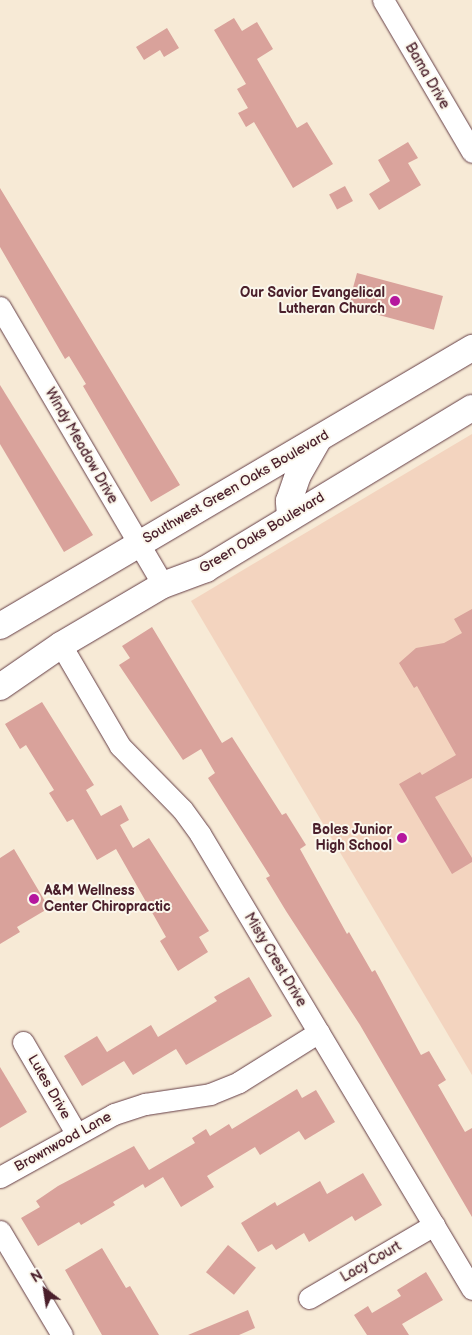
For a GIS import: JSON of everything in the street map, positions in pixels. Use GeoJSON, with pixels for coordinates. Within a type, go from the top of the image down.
{"type":"FeatureCollection","features":[{"type":"Feature","properties":{"kind":"main road","name":"Southwest Green Oaks Boulevard"},"geometry":{"type":"LineString","coordinates":[[0,626],[472,348]]}},
{"type":"Feature","properties":{"kind":"main road","name":"Green Oaks Boulevard"},"geometry":{"type":"LineString","coordinates":[[0,687],[61,645],[163,585],[206,569],[290,516],[472,408]]}},
{"type":"Feature","properties":{"kind":"main road"},"geometry":{"type":"LineString","coordinates":[[290,516],[289,501],[298,475],[318,439]]}},
{"type":"Feature","properties":{"kind":"street","name":"Bama Drive"},"geometry":{"type":"LineString","coordinates":[[383,0],[472,152]]}},
{"type":"Feature","properties":{"kind":"street","name":"Windy Meadow Drive"},"geometry":{"type":"LineString","coordinates":[[0,307],[163,585]]}},
{"type":"Feature","properties":{"kind":"street","name":"Misty Crest Drive"},"geometry":{"type":"LineString","coordinates":[[61,645],[120,746],[182,810],[200,834],[472,1289]]}},
{"type":"Feature","properties":{"kind":"street","name":"Brownwood Lane"},"geometry":{"type":"LineString","coordinates":[[0,1177],[76,1133],[114,1114],[145,1104],[210,1094],[239,1082],[318,1032]]}},
{"type":"Feature","properties":{"kind":"street","name":"Lutes Drive"},"geometry":{"type":"LineString","coordinates":[[22,1042],[76,1133]]}},
{"type":"Feature","properties":{"kind":"street","name":"Lacy Court"},"geometry":{"type":"LineString","coordinates":[[309,1298],[434,1225]]}},
{"type":"Feature","properties":{"kind":"street"},"geometry":{"type":"LineString","coordinates":[[0,1231],[62,1335]]}},
{"type":"Feature","properties":{"kind":"shaded area","name":"Boles Junior High School"},"geometry":{"type":"Polygon","coordinates":[[[472,434],[472,1075],[191,601],[472,434]]]}},
{"type":"Feature","properties":{"kind":"building"},"geometry":{"type":"Polygon","coordinates":[[[234,18],[242,31],[257,22],[273,49],[257,59],[297,128],[307,122],[333,164],[293,188],[254,122],[246,127],[238,113],[248,108],[237,89],[246,84],[214,30],[234,18]]]}},
{"type":"Feature","properties":{"kind":"building"},"geometry":{"type":"Polygon","coordinates":[[[167,28],[179,48],[164,57],[160,50],[144,60],[136,47],[167,28]]]}},
{"type":"Feature","properties":{"kind":"building"},"geometry":{"type":"Polygon","coordinates":[[[408,142],[418,158],[408,163],[421,185],[379,210],[369,194],[390,181],[378,160],[408,142]]]}},
{"type":"Feature","properties":{"kind":"building"},"geometry":{"type":"Polygon","coordinates":[[[345,186],[353,201],[337,209],[329,194],[345,186]]]}},
{"type":"Feature","properties":{"kind":"building"},"geometry":{"type":"Polygon","coordinates":[[[0,188],[180,485],[151,502],[83,386],[86,384],[69,356],[65,359],[0,247],[0,188]]]}},
{"type":"Feature","properties":{"kind":"building","name":"Our Savior Evangelical Lutheran Church"},"geometry":{"type":"Polygon","coordinates":[[[357,273],[443,296],[434,330],[348,307],[357,273]]]}},
{"type":"Feature","properties":{"kind":"building"},"geometry":{"type":"Polygon","coordinates":[[[0,385],[93,535],[64,552],[0,444],[0,385]]]}},
{"type":"Feature","properties":{"kind":"building"},"geometry":{"type":"Polygon","coordinates":[[[472,609],[472,778],[435,797],[472,858],[472,862],[452,874],[399,784],[420,772],[422,775],[456,755],[417,686],[414,688],[399,663],[416,648],[444,643],[462,633],[454,619],[472,609]]]}},
{"type":"Feature","properties":{"kind":"building"},"geometry":{"type":"Polygon","coordinates":[[[152,627],[222,743],[232,737],[282,815],[286,813],[306,845],[300,849],[347,934],[349,932],[372,972],[375,970],[421,1055],[429,1051],[446,1080],[438,1085],[465,1132],[472,1128],[472,1217],[360,1025],[286,911],[266,878],[270,876],[208,778],[215,773],[201,749],[183,760],[119,665],[130,658],[122,646],[152,627]]]}},
{"type":"Feature","properties":{"kind":"building"},"geometry":{"type":"Polygon","coordinates":[[[42,702],[94,785],[86,790],[101,816],[121,805],[129,820],[120,825],[133,848],[149,838],[209,931],[199,937],[208,952],[178,971],[160,941],[166,937],[116,849],[97,860],[73,819],[67,822],[49,793],[54,790],[26,745],[20,749],[5,724],[42,702]]]}},
{"type":"Feature","properties":{"kind":"building","name":"A&M Wellness Center Chiropractic"},"geometry":{"type":"Polygon","coordinates":[[[14,849],[49,908],[17,927],[20,932],[0,944],[0,858],[14,849]]]}},
{"type":"Feature","properties":{"kind":"building"},"geometry":{"type":"Polygon","coordinates":[[[249,977],[272,1016],[186,1065],[176,1049],[133,1075],[124,1061],[82,1086],[64,1056],[97,1036],[107,1052],[151,1025],[158,1037],[217,1001],[214,997],[249,977]]]}},
{"type":"Feature","properties":{"kind":"building"},"geometry":{"type":"Polygon","coordinates":[[[0,1067],[27,1112],[0,1128],[0,1067]]]}},
{"type":"Feature","properties":{"kind":"building"},"geometry":{"type":"Polygon","coordinates":[[[297,1089],[302,1098],[316,1090],[335,1122],[305,1140],[299,1131],[260,1155],[255,1147],[207,1176],[214,1187],[181,1207],[163,1177],[145,1188],[143,1184],[113,1202],[115,1205],[81,1225],[79,1222],[38,1246],[21,1218],[40,1207],[36,1201],[58,1186],[134,1146],[149,1170],[195,1143],[192,1138],[206,1129],[210,1136],[229,1124],[232,1129],[297,1089]]]}},
{"type":"Feature","properties":{"kind":"building"},"geometry":{"type":"Polygon","coordinates":[[[363,1173],[382,1205],[355,1221],[352,1216],[309,1242],[304,1233],[276,1250],[272,1244],[258,1252],[241,1223],[275,1202],[277,1206],[320,1181],[327,1194],[363,1173]]]}},
{"type":"Feature","properties":{"kind":"building"},"geometry":{"type":"Polygon","coordinates":[[[228,1245],[256,1268],[234,1295],[206,1272],[228,1245]]]}},
{"type":"Feature","properties":{"kind":"building"},"geometry":{"type":"Polygon","coordinates":[[[102,1248],[126,1288],[130,1286],[159,1335],[102,1335],[65,1270],[102,1248]]]}},
{"type":"Feature","properties":{"kind":"building"},"geometry":{"type":"Polygon","coordinates":[[[426,1272],[443,1300],[402,1324],[409,1335],[367,1335],[354,1315],[368,1306],[372,1313],[401,1296],[397,1290],[426,1272]]]}},
{"type":"Feature","properties":{"kind":"building"},"geometry":{"type":"Polygon","coordinates":[[[248,1310],[255,1328],[239,1335],[188,1335],[248,1310]]]}},
{"type":"Feature","properties":{"kind":"place","name":"Our Savior Evangelical Lutheran Church"},"geometry":{"type":"Point","coordinates":[395,301]}},
{"type":"Feature","properties":{"kind":"place","name":"Boles Junior High School"},"geometry":{"type":"Point","coordinates":[402,838]}},
{"type":"Feature","properties":{"kind":"place","name":"A&M Wellness Center Chiropractic"},"geometry":{"type":"Point","coordinates":[34,899]}}]}
